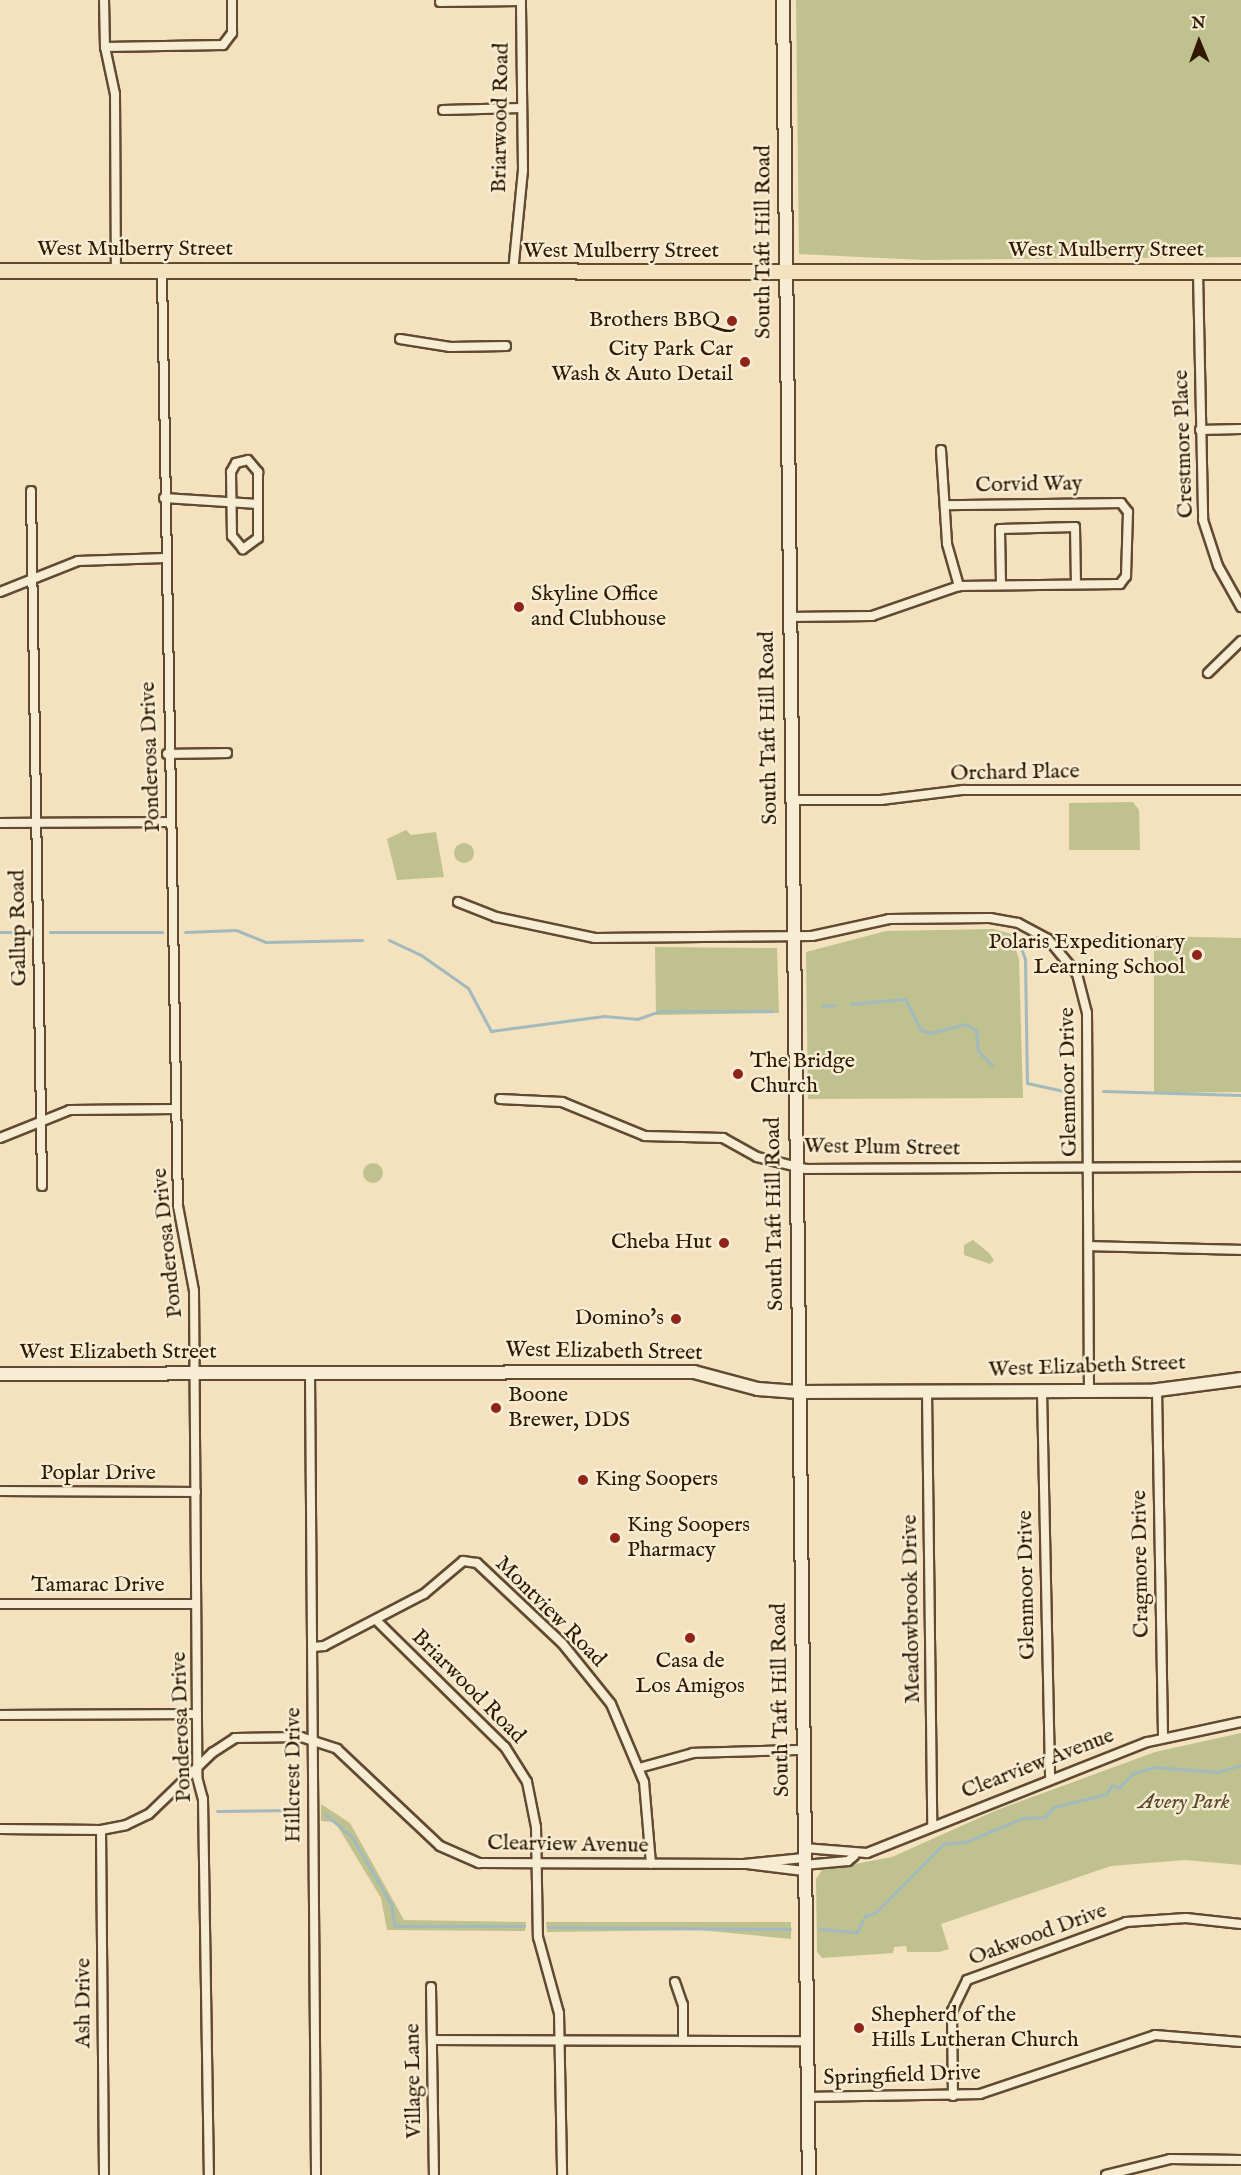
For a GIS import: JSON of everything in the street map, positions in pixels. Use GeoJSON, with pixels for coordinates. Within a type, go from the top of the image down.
{"type":"FeatureCollection","features":[{"type":"Feature","properties":{"kind":"main road","name":"South Taft Hill Road"},"geometry":{"type":"LineString","coordinates":[[783,0],[784,274],[809,2175]]}},
{"type":"Feature","properties":{"kind":"main road","name":"West Mulberry Street"},"geometry":{"type":"LineString","coordinates":[[0,271],[784,274],[1241,272]]}},
{"type":"Feature","properties":{"kind":"main road","name":"West Elizabeth Street"},"geometry":{"type":"LineString","coordinates":[[0,1374],[694,1372],[758,1389],[798,1392],[1157,1390],[1241,1379]]}},
{"type":"Feature","properties":{"kind":"street"},"geometry":{"type":"LineString","coordinates":[[104,0],[105,48],[116,94],[116,271]]}},
{"type":"Feature","properties":{"kind":"street"},"geometry":{"type":"LineString","coordinates":[[105,48],[223,45],[232,33],[232,0]]}},
{"type":"Feature","properties":{"kind":"street"},"geometry":{"type":"LineString","coordinates":[[441,2],[521,1]]}},
{"type":"Feature","properties":{"kind":"street","name":"Briarwood Road"},"geometry":{"type":"LineString","coordinates":[[513,272],[523,170],[521,1]]}},
{"type":"Feature","properties":{"kind":"street"},"geometry":{"type":"LineString","coordinates":[[443,110],[522,108]]}},
{"type":"Feature","properties":{"kind":"street","name":"Ponderosa Drive"},"geometry":{"type":"LineString","coordinates":[[162,272],[167,754],[178,1206],[194,1291],[197,1768],[203,1799],[208,2175]]}},
{"type":"Feature","properties":{"kind":"street","name":"Crestmore Place"},"geometry":{"type":"LineString","coordinates":[[1198,272],[1203,520],[1218,566],[1241,607]]}},
{"type":"Feature","properties":{"kind":"street"},"geometry":{"type":"LineString","coordinates":[[400,339],[450,347],[506,346]]}},
{"type":"Feature","properties":{"kind":"street"},"geometry":{"type":"LineString","coordinates":[[1200,430],[1241,429]]}},
{"type":"Feature","properties":{"kind":"street"},"geometry":{"type":"LineString","coordinates":[[941,450],[948,544],[959,586]]}},
{"type":"Feature","properties":{"kind":"street"},"geometry":{"type":"LineString","coordinates":[[245,459],[258,469],[258,504],[258,538],[246,549],[233,541],[231,504],[232,468],[245,459]]}},
{"type":"Feature","properties":{"kind":"street","name":"Gallup Road"},"geometry":{"type":"LineString","coordinates":[[31,490],[42,1186]]}},
{"type":"Feature","properties":{"kind":"street"},"geometry":{"type":"LineString","coordinates":[[164,498],[258,504]]}},
{"type":"Feature","properties":{"kind":"street","name":"Corvid Way"},"geometry":{"type":"LineString","coordinates":[[946,505],[1114,501],[1128,512],[1126,576],[1120,584],[1076,583]]}},
{"type":"Feature","properties":{"kind":"street"},"geometry":{"type":"LineString","coordinates":[[789,617],[872,616],[959,586],[1001,583],[1076,583],[1075,527],[1000,529],[1001,583]]}},
{"type":"Feature","properties":{"kind":"street"},"geometry":{"type":"LineString","coordinates":[[0,592],[78,561],[165,558]]}},
{"type":"Feature","properties":{"kind":"street"},"geometry":{"type":"LineString","coordinates":[[1208,673],[1241,641]]}},
{"type":"Feature","properties":{"kind":"street"},"geometry":{"type":"LineString","coordinates":[[167,754],[227,753]]}},
{"type":"Feature","properties":{"kind":"street","name":"Orchard Place"},"geometry":{"type":"LineString","coordinates":[[791,800],[881,800],[963,790],[1241,790]]}},
{"type":"Feature","properties":{"kind":"street"},"geometry":{"type":"LineString","coordinates":[[0,823],[169,822]]}},
{"type":"Feature","properties":{"kind":"street"},"geometry":{"type":"LineString","coordinates":[[458,902],[474,911],[579,937],[793,936]]}},
{"type":"Feature","properties":{"kind":"street","name":"Glenmoor Drive"},"geometry":{"type":"LineString","coordinates":[[793,936],[831,935],[889,919],[990,918],[1018,923],[1048,939],[1072,965],[1085,994],[1089,1391]]}},
{"type":"Feature","properties":{"kind":"street","name":"West Plum Street"},"geometry":{"type":"LineString","coordinates":[[500,1099],[562,1102],[634,1134],[723,1138],[757,1157],[795,1165],[1241,1167]]}},
{"type":"Feature","properties":{"kind":"street"},"geometry":{"type":"LineString","coordinates":[[0,1138],[79,1109],[176,1109]]}},
{"type":"Feature","properties":{"kind":"street"},"geometry":{"type":"LineString","coordinates":[[1089,1246],[1241,1250]]}},
{"type":"Feature","properties":{"kind":"street","name":"Hillcrest Drive"},"geometry":{"type":"LineString","coordinates":[[310,1374],[316,2175]]}},
{"type":"Feature","properties":{"kind":"street","name":"Cragmore Drive"},"geometry":{"type":"LineString","coordinates":[[1157,1390],[1163,1738]]}},
{"type":"Feature","properties":{"kind":"street","name":"Glenmoor Drive"},"geometry":{"type":"LineString","coordinates":[[1042,1391],[1050,1778]]}},
{"type":"Feature","properties":{"kind":"street","name":"Meadowbrook Drive"},"geometry":{"type":"LineString","coordinates":[[927,1392],[932,1826]]}},
{"type":"Feature","properties":{"kind":"street","name":"Poplar Drive"},"geometry":{"type":"LineString","coordinates":[[0,1491],[195,1492]]}},
{"type":"Feature","properties":{"kind":"street","name":"Montview Road"},"geometry":{"type":"LineString","coordinates":[[313,1647],[376,1620],[424,1594],[463,1561],[477,1563],[582,1665],[611,1704],[639,1768],[649,1805],[651,1864]]}},
{"type":"Feature","properties":{"kind":"street","name":"Tamarac Drive"},"geometry":{"type":"LineString","coordinates":[[0,1604],[196,1604]]}},
{"type":"Feature","properties":{"kind":"street","name":"Briarwood Road"},"geometry":{"type":"LineString","coordinates":[[376,1620],[514,1759],[533,1803],[538,1864],[538,1937],[557,1993],[562,2175]]}},
{"type":"Feature","properties":{"kind":"street"},"geometry":{"type":"LineString","coordinates":[[0,1715],[197,1714]]}},
{"type":"Feature","properties":{"kind":"street","name":"Clearview Avenue"},"geometry":{"type":"LineString","coordinates":[[0,1829],[101,1830],[149,1814],[197,1768],[235,1738],[311,1738],[349,1759],[440,1846],[479,1863],[744,1864],[804,1861],[854,1856],[1050,1778],[1163,1738],[1241,1722]]}},
{"type":"Feature","properties":{"kind":"street"},"geometry":{"type":"LineString","coordinates":[[639,1768],[693,1753],[802,1750]]}},
{"type":"Feature","properties":{"kind":"street","name":"Ash Drive"},"geometry":{"type":"LineString","coordinates":[[101,1830],[104,2175]]}},
{"type":"Feature","properties":{"kind":"street","name":"Clearview Avenue"},"geometry":{"type":"LineString","coordinates":[[744,1864],[804,1861],[848,1862],[854,1856]]}},
{"type":"Feature","properties":{"kind":"street","name":"Oakwood Drive"},"geometry":{"type":"LineString","coordinates":[[953,2096],[952,2011],[967,1980],[1126,1922],[1186,1918],[1241,1924]]}},
{"type":"Feature","properties":{"kind":"street"},"geometry":{"type":"LineString","coordinates":[[675,1982],[683,2005],[683,2040]]}},
{"type":"Feature","properties":{"kind":"street","name":"Village Lane"},"geometry":{"type":"LineString","coordinates":[[431,1987],[434,2175]]}},
{"type":"Feature","properties":{"kind":"street","name":"Springfield Drive"},"geometry":{"type":"LineString","coordinates":[[807,2097],[953,2096],[996,2090],[1155,2036],[1241,2042]]}},
{"type":"Feature","properties":{"kind":"street","name":"Springfield Drive"},"geometry":{"type":"LineString","coordinates":[[432,2040],[807,2041]]}},
{"type":"Feature","properties":{"kind":"street"},"geometry":{"type":"LineString","coordinates":[[1106,2175],[1170,2159],[1241,2160]]}},
{"type":"Feature","properties":{"kind":"green space"},"geometry":{"type":"Polygon","coordinates":[[[796,0],[1241,0],[1241,257],[923,260],[799,254],[796,0]]]}},
{"type":"Feature","properties":{"kind":"green space"},"geometry":{"type":"Polygon","coordinates":[[[1133,802],[1139,810],[1140,850],[1069,850],[1069,803],[1133,802]]]}},
{"type":"Feature","properties":{"kind":"green space"},"geometry":{"type":"Polygon","coordinates":[[[406,830],[411,835],[436,832],[444,877],[397,880],[387,839],[406,830]]]}},
{"type":"Feature","properties":{"kind":"green space"},"geometry":{"type":"Polygon","coordinates":[[[464,843],[471,846],[474,853],[471,860],[464,863],[457,860],[454,853],[457,846],[464,843]]]}},
{"type":"Feature","properties":{"kind":"green space"},"geometry":{"type":"Polygon","coordinates":[[[993,929],[1011,934],[1019,959],[1023,1098],[808,1099],[806,952],[886,931],[993,929]]]}},
{"type":"Feature","properties":{"kind":"green space"},"geometry":{"type":"Polygon","coordinates":[[[1154,936],[1241,938],[1241,1092],[1154,1093],[1154,936]]]}},
{"type":"Feature","properties":{"kind":"green space"},"geometry":{"type":"Polygon","coordinates":[[[655,947],[777,948],[779,1013],[656,1015],[655,947]]]}},
{"type":"Feature","properties":{"kind":"green space"},"geometry":{"type":"Polygon","coordinates":[[[373,1163],[380,1166],[383,1173],[380,1180],[373,1183],[366,1180],[363,1173],[366,1166],[373,1163]]]}},
{"type":"Feature","properties":{"kind":"green space"},"geometry":{"type":"Polygon","coordinates":[[[973,1240],[994,1260],[990,1264],[964,1255],[964,1245],[973,1240]]]}},
{"type":"Feature","properties":{"kind":"green space","name":"Avery Park"},"geometry":{"type":"Polygon","coordinates":[[[1241,1733],[1241,1865],[1185,1860],[1111,1866],[941,1924],[949,1949],[939,1952],[907,1952],[906,1946],[894,1947],[893,1953],[822,1958],[817,1952],[816,1879],[822,1870],[892,1857],[997,1810],[1155,1752],[1241,1733]]]}},
{"type":"Feature","properties":{"kind":"green space"},"geometry":{"type":"Polygon","coordinates":[[[321,1804],[350,1823],[404,1920],[526,1922],[525,1931],[387,1930],[381,1898],[335,1822],[321,1821],[321,1804]]]}},
{"type":"Feature","properties":{"kind":"green space"},"geometry":{"type":"Polygon","coordinates":[[[546,1922],[791,1922],[791,1939],[699,1930],[547,1932],[546,1922]]]}},
{"type":"Feature","properties":{"kind":"waterway"},"geometry":{"type":"LineString","coordinates":[[185,932],[236,930],[266,942],[362,940]]}},
{"type":"Feature","properties":{"kind":"waterway"},"geometry":{"type":"LineString","coordinates":[[0,932],[22,932]]}},
{"type":"Feature","properties":{"kind":"waterway"},"geometry":{"type":"LineString","coordinates":[[50,932],[162,932]]}},
{"type":"Feature","properties":{"kind":"waterway"},"geometry":{"type":"LineString","coordinates":[[1018,939],[1025,959],[1027,1083],[1073,1093]]}},
{"type":"Feature","properties":{"kind":"waterway"},"geometry":{"type":"LineString","coordinates":[[389,940],[421,955],[468,988],[491,1031],[604,1016],[637,1019],[660,1011],[773,1011]]}},
{"type":"Feature","properties":{"kind":"waterway"},"geometry":{"type":"LineString","coordinates":[[851,1004],[905,999],[921,1030],[930,1033],[966,1024],[976,1030],[978,1051],[992,1065]]}},
{"type":"Feature","properties":{"kind":"waterway"},"geometry":{"type":"LineString","coordinates":[[823,1006],[835,1005]]}},
{"type":"Feature","properties":{"kind":"waterway"},"geometry":{"type":"LineString","coordinates":[[1103,1091],[1241,1095]]}},
{"type":"Feature","properties":{"kind":"waterway"},"geometry":{"type":"LineString","coordinates":[[819,1929],[857,1932],[865,1916],[875,1913],[943,1844],[966,1842],[1022,1818],[1045,1817],[1054,1807],[1106,1794],[1112,1785],[1119,1788],[1132,1774],[1153,1767],[1217,1772],[1241,1765]]}},
{"type":"Feature","properties":{"kind":"waterway"},"geometry":{"type":"LineString","coordinates":[[217,1811],[297,1810]]}},
{"type":"Feature","properties":{"kind":"waterway"},"geometry":{"type":"LineString","coordinates":[[326,1815],[352,1837],[391,1904],[395,1926],[524,1926]]}},
{"type":"Feature","properties":{"kind":"waterway"},"geometry":{"type":"LineString","coordinates":[[548,1927],[790,1929]]}},
{"type":"Feature","properties":{"kind":"place","name":"Brothers BBQ"},"geometry":{"type":"Point","coordinates":[732,321]}},
{"type":"Feature","properties":{"kind":"place","name":"City Park Car Wash & Auto Detail"},"geometry":{"type":"Point","coordinates":[745,362]}},
{"type":"Feature","properties":{"kind":"place","name":"Skyline Office and Clubhouse"},"geometry":{"type":"Point","coordinates":[519,607]}},
{"type":"Feature","properties":{"kind":"place","name":"Polaris Expeditionary Learning School"},"geometry":{"type":"Point","coordinates":[1197,955]}},
{"type":"Feature","properties":{"kind":"place","name":"The Bridge Church"},"geometry":{"type":"Point","coordinates":[738,1074]}},
{"type":"Feature","properties":{"kind":"place","name":"Cheba Hut"},"geometry":{"type":"Point","coordinates":[724,1243]}},
{"type":"Feature","properties":{"kind":"place","name":"Domino's"},"geometry":{"type":"Point","coordinates":[676,1319]}},
{"type":"Feature","properties":{"kind":"place","name":"Boone Brewer, DDS"},"geometry":{"type":"Point","coordinates":[496,1408]}},
{"type":"Feature","properties":{"kind":"place","name":"King Soopers"},"geometry":{"type":"Point","coordinates":[583,1480]}},
{"type":"Feature","properties":{"kind":"place","name":"King Soopers Pharmacy"},"geometry":{"type":"Point","coordinates":[615,1538]}},
{"type":"Feature","properties":{"kind":"place","name":"Casa de Los Amigos"},"geometry":{"type":"Point","coordinates":[690,1638]}},
{"type":"Feature","properties":{"kind":"place","name":"Shepherd of the Hills Lutheran Church"},"geometry":{"type":"Point","coordinates":[859,2028]}}]}
